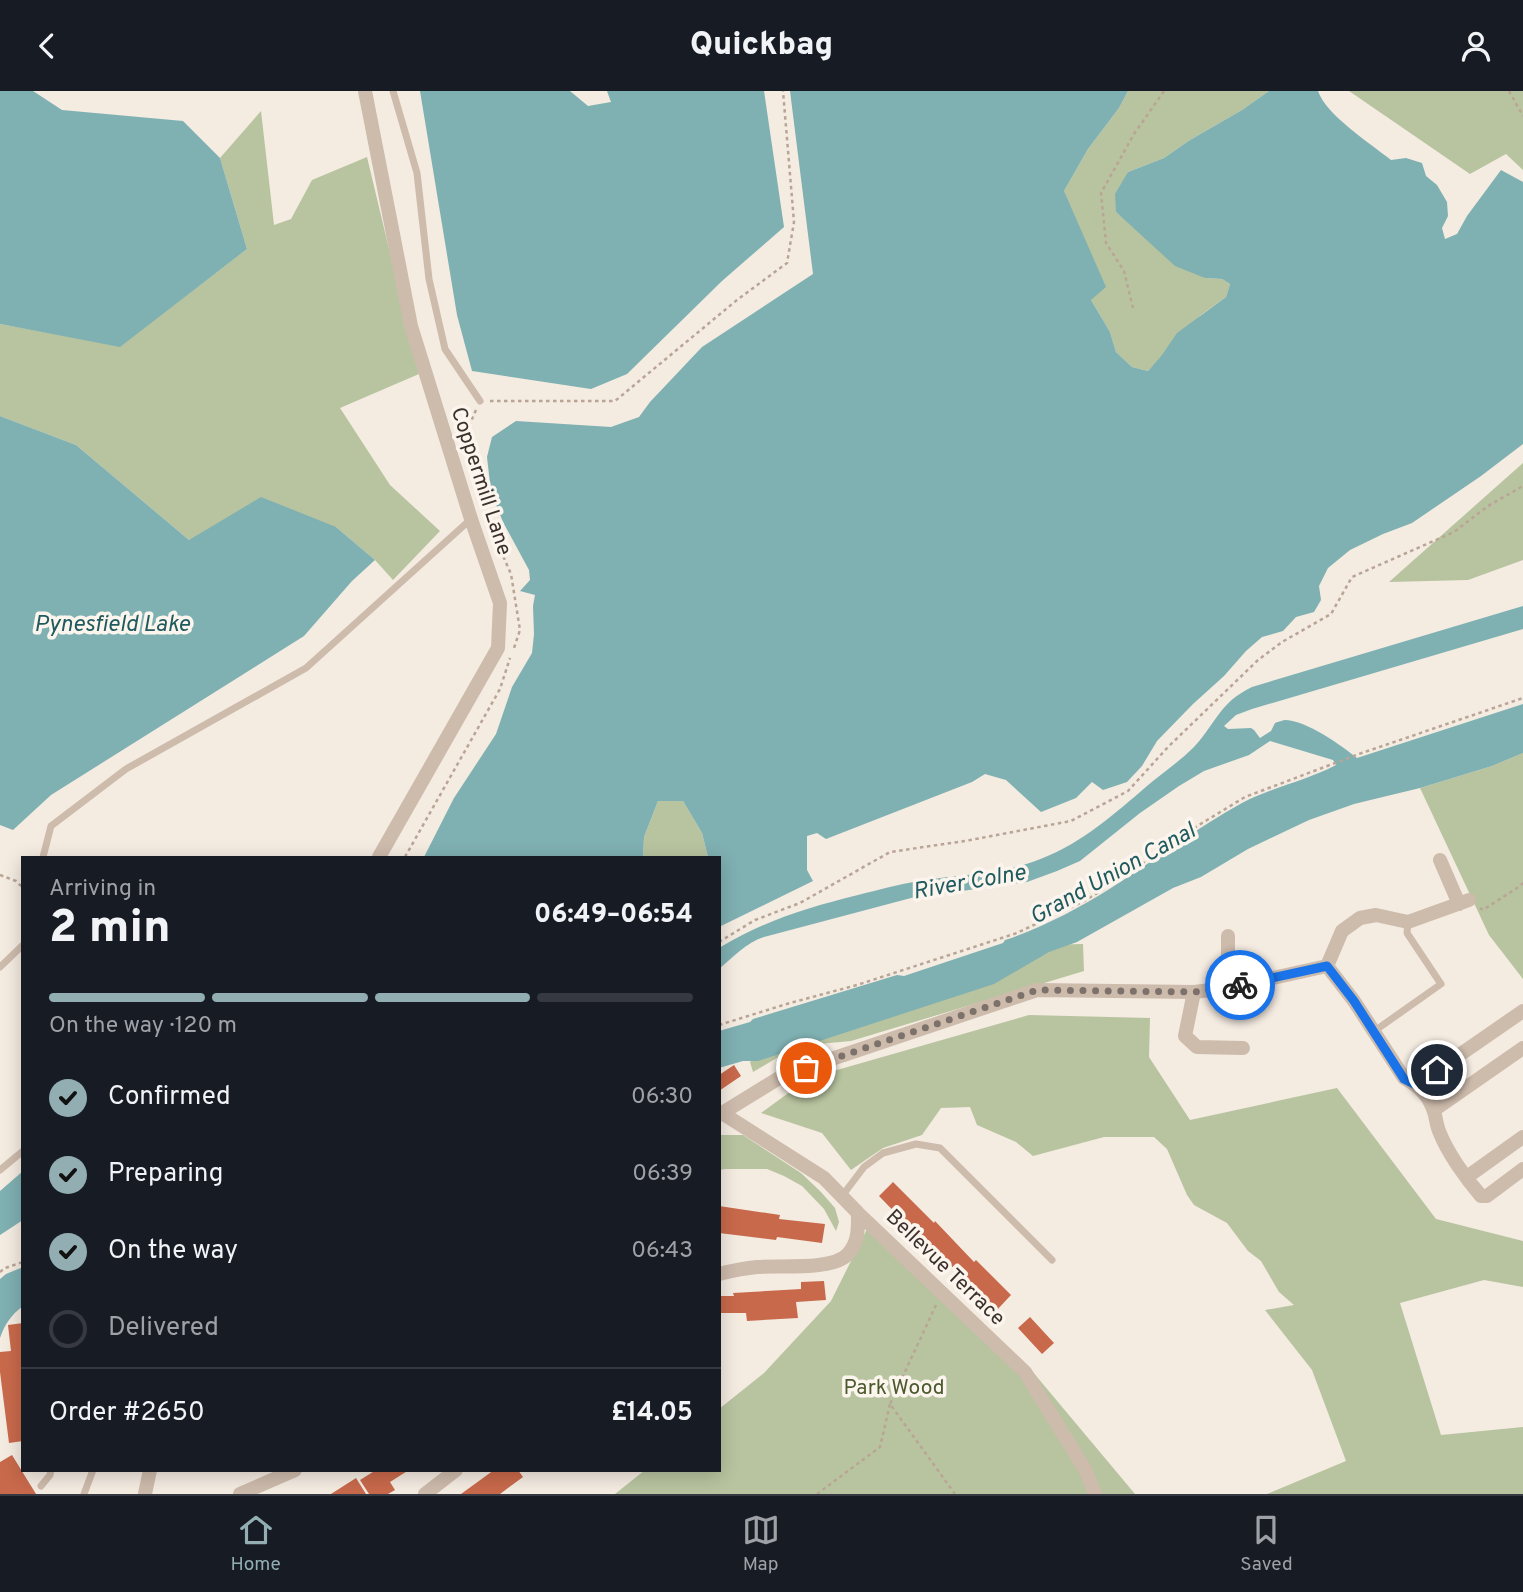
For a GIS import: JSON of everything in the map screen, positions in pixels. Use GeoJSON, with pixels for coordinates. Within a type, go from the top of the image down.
{"type":"FeatureCollection","features":[{"type":"Feature","properties":{"kind":"street","name":"Coppermill Lane"},"geometry":{"type":"LineString","coordinates":[[365,91],[411,325],[471,520],[500,603],[498,648],[380,856]]}},
{"type":"Feature","properties":{"kind":"street"},"geometry":{"type":"LineString","coordinates":[[1327,966],[1342,932],[1360,918],[1376,915],[1408,922],[1464,902],[1440,860]]}},
{"type":"Feature","properties":{"kind":"street"},"geometry":{"type":"LineString","coordinates":[[1228,936],[1228,988]]}},
{"type":"Feature","properties":{"kind":"street"},"geometry":{"type":"LineString","coordinates":[[721,1114],[784,1075],[1037,990],[1194,992],[1228,988],[1327,966]]}},
{"type":"Feature","properties":{"kind":"street"},"geometry":{"type":"LineString","coordinates":[[1327,966],[1354,1001],[1404,1079],[1428,1096],[1439,1131],[1452,1155],[1481,1196],[1487,1196],[1523,1169]]}},
{"type":"Feature","properties":{"kind":"street"},"geometry":{"type":"LineString","coordinates":[[1194,992],[1185,1036],[1197,1048],[1243,1048]]}},
{"type":"Feature","properties":{"kind":"street"},"geometry":{"type":"LineString","coordinates":[[1416,1085],[1523,1011]]}},
{"type":"Feature","properties":{"kind":"street"},"geometry":{"type":"LineString","coordinates":[[1434,1110],[1523,1048]]}},
{"type":"Feature","properties":{"kind":"street","name":"Bellevue Terrace"},"geometry":{"type":"LineString","coordinates":[[721,1114],[824,1178],[1025,1372],[1086,1471],[1095,1494]]}},
{"type":"Feature","properties":{"kind":"street"},"geometry":{"type":"LineString","coordinates":[[1471,1184],[1523,1137]]}},
{"type":"Feature","properties":{"kind":"street"},"geometry":{"type":"LineString","coordinates":[[721,1274],[755,1267],[837,1262],[848,1254],[858,1234],[858,1213]]}},
{"type":"Feature","properties":{"kind":"street"},"geometry":{"type":"LineString","coordinates":[[145,1494],[150,1472]]}},
{"type":"Feature","properties":{"kind":"street"},"geometry":{"type":"LineString","coordinates":[[240,1494],[290,1472]]}},
{"type":"Feature","properties":{"kind":"street"},"geometry":{"type":"LineString","coordinates":[[425,1494],[453,1472]]}},
{"type":"Feature","properties":{"kind":"lane"},"geometry":{"type":"LineString","coordinates":[[393,91],[417,173],[429,279],[445,349],[480,401]]}},
{"type":"Feature","properties":{"kind":"lane"},"geometry":{"type":"LineString","coordinates":[[43,856],[51,826],[126,769],[306,668],[471,520]]}},
{"type":"Feature","properties":{"kind":"lane"},"geometry":{"type":"LineString","coordinates":[[1373,1032],[1441,984],[1407,933],[1408,922]]}},
{"type":"Feature","properties":{"kind":"lane"},"geometry":{"type":"LineString","coordinates":[[0,967],[21,948]]}},
{"type":"Feature","properties":{"kind":"lane"},"geometry":{"type":"LineString","coordinates":[[842,1196],[864,1167],[883,1153],[916,1144],[940,1148],[1052,1260]]}},
{"type":"Feature","properties":{"kind":"lane"},"geometry":{"type":"LineString","coordinates":[[0,1170],[21,1153]]}},
{"type":"Feature","properties":{"kind":"lane"},"geometry":{"type":"LineString","coordinates":[[41,1486],[51,1472]]}},
{"type":"Feature","properties":{"kind":"lane"},"geometry":{"type":"LineString","coordinates":[[84,1494],[92,1472]]}},
{"type":"Feature","properties":{"kind":"path"},"geometry":{"type":"LineString","coordinates":[[485,511],[471,461],[468,428],[480,401],[615,401],[727,308],[787,263],[794,222],[783,91]]}},
{"type":"Feature","properties":{"kind":"path"},"geometry":{"type":"LineString","coordinates":[[1133,308],[1124,271],[1106,243],[1101,193],[1134,134],[1164,91]]}},
{"type":"Feature","properties":{"kind":"path"},"geometry":{"type":"LineString","coordinates":[[1509,91],[1523,116]]}},
{"type":"Feature","properties":{"kind":"path"},"geometry":{"type":"LineString","coordinates":[[721,941],[755,920],[800,903],[890,852],[1071,821],[1128,791],[1168,747],[1258,660],[1282,642],[1331,614],[1352,577],[1454,532],[1488,506],[1523,485]]}},
{"type":"Feature","properties":{"kind":"path"},"geometry":{"type":"LineString","coordinates":[[406,856],[500,689],[520,630],[512,574],[488,523]]}},
{"type":"Feature","properties":{"kind":"path"},"geometry":{"type":"LineString","coordinates":[[721,1024],[857,985],[1017,933],[1084,901],[1245,797],[1359,754],[1523,698]]}},
{"type":"Feature","properties":{"kind":"path"},"geometry":{"type":"LineString","coordinates":[[0,875],[16,881],[21,886]]}},
{"type":"Feature","properties":{"kind":"path"},"geometry":{"type":"LineString","coordinates":[[1464,902],[1483,910],[1523,883]]}},
{"type":"Feature","properties":{"kind":"path"},"geometry":{"type":"LineString","coordinates":[[0,1272],[21,1263]]}},
{"type":"Feature","properties":{"kind":"path"},"geometry":{"type":"LineString","coordinates":[[817,1494],[880,1447],[890,1404],[941,1292]]}},
{"type":"Feature","properties":{"kind":"path"},"geometry":{"type":"LineString","coordinates":[[890,1404],[955,1494]]}},
{"type":"Feature","properties":{"kind":"green space"},"geometry":{"type":"Polygon","coordinates":[[[1128,91],[1269,91],[1164,158],[1128,172],[1116,212],[1205,278],[1222,279],[1230,284],[1226,297],[1201,315],[1148,371],[1132,367],[1116,352],[1110,332],[1091,300],[1064,191],[1088,149],[1119,108],[1128,91]]]}},
{"type":"Feature","properties":{"kind":"green space"},"geometry":{"type":"Polygon","coordinates":[[[1349,91],[1523,91],[1523,170],[1506,154],[1470,174],[1349,91]]]}},
{"type":"Feature","properties":{"kind":"green space"},"geometry":{"type":"Polygon","coordinates":[[[261,111],[274,225],[291,219],[312,180],[367,157],[419,374],[340,408],[390,485],[440,531],[393,580],[375,560],[336,527],[189,540],[76,445],[0,416],[0,324],[120,346],[247,249],[220,158],[261,111]]]}},
{"type":"Feature","properties":{"kind":"green space"},"geometry":{"type":"Polygon","coordinates":[[[1523,463],[1523,560],[1468,580],[1389,582],[1523,463]]]}},
{"type":"Feature","properties":{"kind":"green space"},"geometry":{"type":"Polygon","coordinates":[[[1523,753],[1523,979],[1489,935],[1420,788],[1492,766],[1523,753]]]}},
{"type":"Feature","properties":{"kind":"green space"},"geometry":{"type":"Polygon","coordinates":[[[658,801],[683,801],[702,833],[708,856],[643,856],[644,837],[658,801]]]}},
{"type":"Feature","properties":{"kind":"green space"},"geometry":{"type":"Polygon","coordinates":[[[1083,944],[1084,971],[851,1041],[797,1046],[753,1072],[750,1062],[799,1023],[1039,945],[1083,944]]]}},
{"type":"Feature","properties":{"kind":"green space"},"geometry":{"type":"Polygon","coordinates":[[[1029,1015],[1150,1018],[1149,1057],[1190,1120],[1337,1088],[1436,1219],[1523,1241],[1523,1287],[1484,1280],[1400,1303],[1441,1435],[1523,1427],[1523,1494],[1267,1494],[1346,1461],[1312,1370],[1265,1310],[1294,1305],[1279,1292],[1261,1261],[1248,1251],[1227,1223],[1194,1205],[1167,1149],[1154,1137],[1104,1137],[1033,1156],[1016,1142],[977,1125],[970,1107],[941,1108],[922,1135],[883,1148],[851,1170],[822,1133],[761,1113],[809,1078],[1029,1015]]]}},
{"type":"Feature","properties":{"kind":"green space"},"geometry":{"type":"Polygon","coordinates":[[[721,1135],[743,1135],[801,1173],[821,1192],[835,1208],[839,1222],[836,1231],[824,1209],[802,1186],[767,1169],[721,1170],[721,1135]]]}},
{"type":"Feature","properties":{"kind":"green space","name":"Park Wood"},"geometry":{"type":"Polygon","coordinates":[[[871,1221],[1032,1371],[1135,1494],[615,1494],[642,1472],[721,1472],[721,1407],[764,1373],[831,1301],[871,1221]]]}},
{"type":"Feature","properties":{"kind":"water"},"geometry":{"type":"Polygon","coordinates":[[[0,91],[33,91],[62,110],[183,121],[220,158],[247,249],[120,347],[0,324],[0,91]]]}},
{"type":"Feature","properties":{"kind":"water"},"geometry":{"type":"Polygon","coordinates":[[[420,91],[570,91],[588,106],[611,102],[607,91],[764,91],[784,227],[722,281],[627,374],[591,389],[472,371],[457,315],[420,91]]]}},
{"type":"Feature","properties":{"kind":"water"},"geometry":{"type":"Polygon","coordinates":[[[790,91],[1128,91],[1119,108],[1088,149],[1064,191],[1106,287],[1091,300],[1110,332],[1116,352],[1132,367],[1148,371],[1177,333],[1226,297],[1230,284],[1222,279],[1205,278],[1175,266],[1116,212],[1115,194],[1128,172],[1164,158],[1269,91],[1318,91],[1339,119],[1391,160],[1406,158],[1422,163],[1426,176],[1437,185],[1447,202],[1448,216],[1442,228],[1445,239],[1457,234],[1501,170],[1523,182],[1523,444],[1412,523],[1350,550],[1328,568],[1319,586],[1321,600],[1314,612],[1296,617],[1283,631],[1262,637],[1246,651],[1157,741],[1142,766],[1127,782],[1103,790],[1092,782],[1076,798],[1041,812],[1006,780],[985,774],[972,782],[826,839],[817,833],[807,836],[807,870],[813,881],[721,926],[721,856],[708,856],[702,833],[683,801],[658,801],[644,837],[643,856],[425,856],[454,798],[496,734],[512,687],[532,653],[535,595],[520,591],[530,580],[529,570],[503,522],[491,492],[487,457],[492,437],[516,421],[611,427],[639,417],[702,347],[813,274],[790,91]]]}},
{"type":"Feature","properties":{"kind":"water","name":"Pynesfield Lake"},"geometry":{"type":"Polygon","coordinates":[[[0,416],[76,445],[189,540],[261,497],[336,527],[375,560],[352,581],[304,636],[51,795],[13,830],[0,825],[0,416]]]}},
{"type":"Feature","properties":{"kind":"water","name":"River Colne"},"geometry":{"type":"Polygon","coordinates":[[[1523,606],[1523,629],[1252,709],[1236,715],[1224,726],[1228,729],[1251,728],[1260,738],[1271,731],[1275,723],[1294,721],[1323,735],[1357,758],[1523,704],[1523,753],[1492,766],[1354,804],[1309,820],[1248,849],[1201,877],[1173,888],[1077,942],[1049,952],[994,984],[758,1061],[743,1061],[721,1067],[721,1030],[897,975],[904,976],[1003,943],[1098,896],[1242,803],[1336,765],[1333,760],[1270,741],[1249,755],[1204,771],[1179,786],[1080,861],[1057,871],[1027,882],[911,898],[764,937],[746,946],[721,967],[721,947],[787,916],[904,884],[1003,870],[1035,861],[1064,848],[1117,812],[1179,760],[1202,738],[1225,706],[1252,687],[1523,606]]]}},
{"type":"Feature","properties":{"kind":"water"},"geometry":{"type":"Polygon","coordinates":[[[21,1173],[21,1221],[0,1235],[0,1191],[21,1173]]]}},
{"type":"Feature","properties":{"kind":"water"},"geometry":{"type":"Polygon","coordinates":[[[21,1268],[21,1308],[9,1320],[0,1338],[0,1279],[21,1268]]]}},
{"type":"Feature","properties":{"kind":"building"},"geometry":{"type":"Polygon","coordinates":[[[734,1065],[741,1076],[721,1090],[721,1074],[734,1065]]]}},
{"type":"Feature","properties":{"kind":"building"},"geometry":{"type":"Polygon","coordinates":[[[893,1182],[1011,1295],[996,1311],[879,1196],[893,1182]]]}},
{"type":"Feature","properties":{"kind":"building"},"geometry":{"type":"Polygon","coordinates":[[[721,1206],[780,1215],[779,1219],[825,1224],[822,1243],[777,1237],[776,1240],[721,1233],[721,1206]]]}},
{"type":"Feature","properties":{"kind":"building"},"geometry":{"type":"Polygon","coordinates":[[[824,1281],[826,1300],[796,1302],[798,1318],[747,1321],[746,1313],[721,1313],[721,1296],[801,1289],[801,1282],[824,1281]]]}},
{"type":"Feature","properties":{"kind":"building"},"geometry":{"type":"Polygon","coordinates":[[[1030,1317],[1054,1343],[1042,1354],[1018,1328],[1030,1317]]]}},
{"type":"Feature","properties":{"kind":"building"},"geometry":{"type":"Polygon","coordinates":[[[21,1323],[21,1441],[9,1443],[0,1372],[0,1352],[11,1351],[8,1325],[21,1323]]]}},
{"type":"Feature","properties":{"kind":"building"},"geometry":{"type":"Polygon","coordinates":[[[12,1455],[36,1494],[0,1494],[0,1462],[12,1455]]]}},
{"type":"Feature","properties":{"kind":"building"},"geometry":{"type":"Polygon","coordinates":[[[373,1472],[406,1472],[390,1482],[395,1490],[388,1494],[369,1494],[360,1480],[373,1472]]]}},
{"type":"Feature","properties":{"kind":"building"},"geometry":{"type":"Polygon","coordinates":[[[491,1472],[519,1472],[523,1477],[500,1494],[461,1494],[491,1472]]]}},
{"type":"Feature","properties":{"kind":"building"},"geometry":{"type":"Polygon","coordinates":[[[356,1478],[366,1494],[331,1494],[356,1478]]]}},
{"type":"Feature","properties":{"kind":"way so far"},"geometry":{"type":"LineString","coordinates":[[806,1068],[1037,990],[1194,992],[1240,985]]}},
{"type":"Feature","properties":{"kind":"route"},"geometry":{"type":"LineString","coordinates":[[1240,985],[1327,966],[1354,1001],[1404,1079],[1416,1085],[1437,1070]]}},
{"type":"Feature","properties":{"kind":"water label","name":"Grand Union Canal"},"geometry":{"type":"Point","coordinates":[1112,873]}}]}
